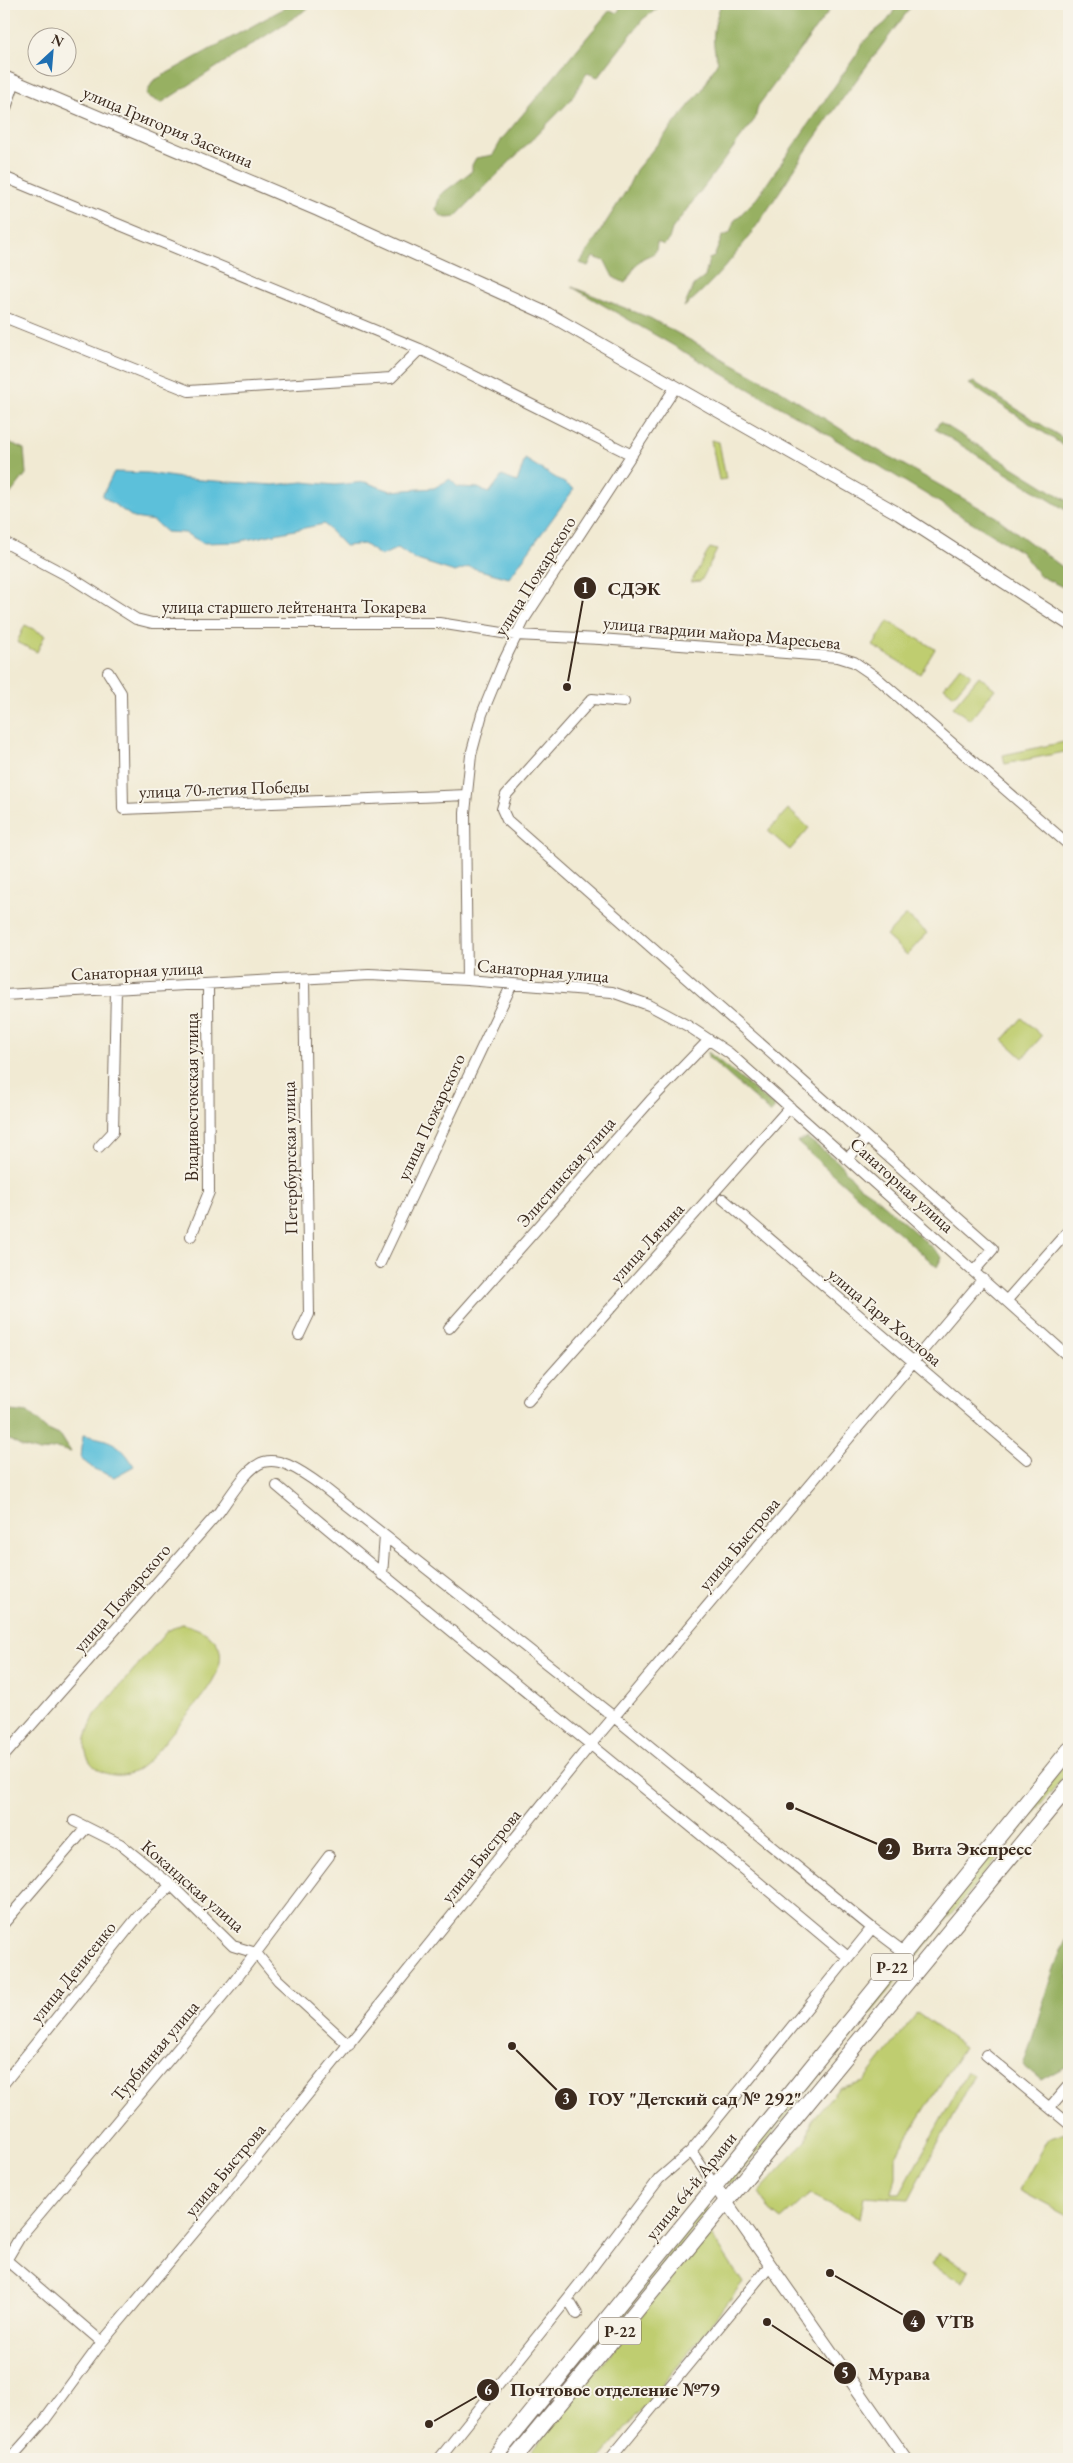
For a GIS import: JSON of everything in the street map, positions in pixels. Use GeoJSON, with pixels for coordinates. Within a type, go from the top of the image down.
{"type":"FeatureCollection","features":[{"type":"Feature","properties":{"kind":"highway","name":"улица 64-й Армии"},"geometry":{"type":"LineString","coordinates":[[493,2459],[1069,1750]]}},
{"type":"Feature","properties":{"kind":"highway","name":"улица 64-й Армии"},"geometry":{"type":"LineString","coordinates":[[514,2459],[1069,1786]]}},
{"type":"Feature","properties":{"kind":"main road","name":"улица Григория Засекина"},"geometry":{"type":"LineString","coordinates":[[9,79],[318,210],[548,314],[899,514],[1069,624]]}},
{"type":"Feature","properties":{"kind":"main road"},"geometry":{"type":"LineString","coordinates":[[715,2186],[906,2459]]}},
{"type":"Feature","properties":{"kind":"street"},"geometry":{"type":"LineString","coordinates":[[4,114],[9,79]]}},
{"type":"Feature","properties":{"kind":"street"},"geometry":{"type":"LineString","coordinates":[[4,177],[420,349],[632,455]]}},
{"type":"Feature","properties":{"kind":"street"},"geometry":{"type":"LineString","coordinates":[[4,317],[189,391],[391,378],[420,349]]}},
{"type":"Feature","properties":{"kind":"street","name":"улица Пожарского"},"geometry":{"type":"LineString","coordinates":[[467,980],[465,888],[467,795],[471,755],[482,714],[515,635],[553,572],[675,388]]}},
{"type":"Feature","properties":{"kind":"street","name":"улица старшего лейтенанта Токарева"},"geometry":{"type":"LineString","coordinates":[[4,542],[70,577],[136,619],[152,623],[439,623],[515,635]]}},
{"type":"Feature","properties":{"kind":"street","name":"улица гвардии майора Маресьева"},"geometry":{"type":"LineString","coordinates":[[515,635],[846,658],[876,677],[1069,844]]}},
{"type":"Feature","properties":{"kind":"street","name":"улица 70-летия Победы"},"geometry":{"type":"LineString","coordinates":[[108,672],[121,693],[123,809],[467,795]]}},
{"type":"Feature","properties":{"kind":"street"},"geometry":{"type":"LineString","coordinates":[[624,702],[592,699],[506,795],[503,814],[507,820],[866,1139],[993,1248],[974,1270]]}},
{"type":"Feature","properties":{"kind":"street","name":"Санаторная улица"},"geometry":{"type":"LineString","coordinates":[[4,995],[304,978],[393,975],[612,992],[649,1005],[729,1053],[1069,1356]]}},
{"type":"Feature","properties":{"kind":"street","name":"Петербургская улица"},"geometry":{"type":"LineString","coordinates":[[300,1335],[308,1314],[304,978]]}},
{"type":"Feature","properties":{"kind":"street","name":"Владивостокская улица"},"geometry":{"type":"LineString","coordinates":[[191,1236],[209,1192],[208,984]]}},
{"type":"Feature","properties":{"kind":"street","name":"улица Пожарского"},"geometry":{"type":"LineString","coordinates":[[380,1263],[512,984]]}},
{"type":"Feature","properties":{"kind":"street"},"geometry":{"type":"LineString","coordinates":[[99,1148],[113,1132],[116,988]]}},
{"type":"Feature","properties":{"kind":"street","name":"Элистинская улица"},"geometry":{"type":"LineString","coordinates":[[449,1328],[651,1100],[710,1040]]}},
{"type":"Feature","properties":{"kind":"street","name":"улица Лячина"},"geometry":{"type":"LineString","coordinates":[[528,1401],[790,1107]]}},
{"type":"Feature","properties":{"kind":"street"},"geometry":{"type":"LineString","coordinates":[[847,1158],[866,1139]]}},
{"type":"Feature","properties":{"kind":"street","name":"улица Гаря Хохлова"},"geometry":{"type":"LineString","coordinates":[[723,1199],[1027,1459]]}},
{"type":"Feature","properties":{"kind":"street"},"geometry":{"type":"LineString","coordinates":[[1007,1300],[1069,1230]]}},
{"type":"Feature","properties":{"kind":"street","name":"улица Быстрова"},"geometry":{"type":"LineString","coordinates":[[10,2459],[44,2421],[102,2342],[349,2045],[591,1744],[983,1278]]}},
{"type":"Feature","properties":{"kind":"street","name":"улица Пожарского"},"geometry":{"type":"LineString","coordinates":[[4,1756],[219,1512],[250,1469],[263,1461],[277,1461],[305,1473],[385,1536]]}},
{"type":"Feature","properties":{"kind":"street"},"geometry":{"type":"LineString","coordinates":[[277,1486],[382,1575],[591,1744],[848,1957]]}},
{"type":"Feature","properties":{"kind":"street"},"geometry":{"type":"LineString","coordinates":[[385,1536],[614,1717],[872,1928],[904,1952]]}},
{"type":"Feature","properties":{"kind":"street"},"geometry":{"type":"LineString","coordinates":[[382,1575],[385,1536]]}},
{"type":"Feature","properties":{"kind":"street","name":"Кокандская улица"},"geometry":{"type":"LineString","coordinates":[[74,1822],[120,1844],[171,1885],[233,1946],[256,1953]]}},
{"type":"Feature","properties":{"kind":"street"},"geometry":{"type":"LineString","coordinates":[[4,1923],[86,1828]]}},
{"type":"Feature","properties":{"kind":"street","name":"Турбинная улица"},"geometry":{"type":"LineString","coordinates":[[5,2261],[20,2237],[256,1953],[329,1856]]}},
{"type":"Feature","properties":{"kind":"street","name":"улица Денисенко"},"geometry":{"type":"LineString","coordinates":[[4,2083],[140,1914],[171,1885]]}},
{"type":"Feature","properties":{"kind":"street"},"geometry":{"type":"LineString","coordinates":[[439,2459],[568,2299],[659,2179],[690,2151],[872,1928]]}},
{"type":"Feature","properties":{"kind":"street"},"geometry":{"type":"LineString","coordinates":[[256,1953],[278,1980],[349,2045]]}},
{"type":"Feature","properties":{"kind":"street"},"geometry":{"type":"LineString","coordinates":[[986,2055],[1069,2124]]}},
{"type":"Feature","properties":{"kind":"street"},"geometry":{"type":"LineString","coordinates":[[1050,2107],[1069,2085]]}},
{"type":"Feature","properties":{"kind":"street"},"geometry":{"type":"LineString","coordinates":[[690,2151],[715,2186]]}},
{"type":"Feature","properties":{"kind":"street"},"geometry":{"type":"LineString","coordinates":[[5,2261],[102,2342]]}},
{"type":"Feature","properties":{"kind":"street"},"geometry":{"type":"LineString","coordinates":[[610,2459],[770,2266]]}},
{"type":"Feature","properties":{"kind":"street"},"geometry":{"type":"LineString","coordinates":[[568,2299],[577,2314]]}},
{"type":"Feature","properties":{"kind":"green space"},"geometry":{"type":"Polygon","coordinates":[[[292,4],[315,4],[161,103],[146,95],[153,81],[292,4]]]}},
{"type":"Feature","properties":{"kind":"green space"},"geometry":{"type":"Polygon","coordinates":[[[623,4],[660,4],[657,9],[643,19],[598,77],[587,73],[570,101],[455,217],[446,218],[442,216],[436,209],[440,195],[472,171],[472,165],[476,158],[493,155],[502,139],[610,10],[617,13],[623,4]]]}},
{"type":"Feature","properties":{"kind":"green space"},"geometry":{"type":"Polygon","coordinates":[[[721,4],[834,4],[758,106],[755,119],[672,229],[669,239],[664,245],[657,242],[655,253],[640,261],[625,283],[613,277],[605,261],[593,257],[588,266],[580,263],[626,191],[636,170],[702,90],[718,61],[714,47],[714,32],[721,4]]]}},
{"type":"Feature","properties":{"kind":"green space"},"geometry":{"type":"Polygon","coordinates":[[[898,4],[913,4],[824,124],[754,229],[722,270],[684,307],[694,285],[705,277],[709,259],[714,257],[722,237],[730,233],[734,221],[757,198],[862,45],[868,37],[886,22],[898,4]]]}},
{"type":"Feature","properties":{"kind":"green space"},"geometry":{"type":"Polygon","coordinates":[[[572,287],[650,318],[775,387],[844,431],[996,517],[1069,572],[1069,590],[1040,576],[1021,552],[825,433],[572,287]]]}},
{"type":"Feature","properties":{"kind":"green space"},"geometry":{"type":"Polygon","coordinates":[[[974,382],[1069,442],[1069,449],[969,384],[974,382]]]}},
{"type":"Feature","properties":{"kind":"green space"},"geometry":{"type":"Polygon","coordinates":[[[940,422],[1069,502],[1069,512],[935,429],[940,422]]]}},
{"type":"Feature","properties":{"kind":"green space"},"geometry":{"type":"Polygon","coordinates":[[[4,440],[24,449],[26,474],[8,497],[4,494],[4,440]]]}},
{"type":"Feature","properties":{"kind":"green space"},"geometry":{"type":"Polygon","coordinates":[[[711,440],[719,442],[726,479],[719,480],[711,440]]]}},
{"type":"Feature","properties":{"kind":"green space"},"geometry":{"type":"Polygon","coordinates":[[[710,548],[717,550],[701,581],[691,582],[710,548]]]}},
{"type":"Feature","properties":{"kind":"green space"},"geometry":{"type":"Polygon","coordinates":[[[888,621],[935,649],[920,674],[873,646],[888,621]]]}},
{"type":"Feature","properties":{"kind":"green space"},"geometry":{"type":"Polygon","coordinates":[[[25,625],[45,635],[37,652],[17,642],[25,625]]]}},
{"type":"Feature","properties":{"kind":"green space"},"geometry":{"type":"Polygon","coordinates":[[[961,666],[971,675],[954,695],[944,687],[961,666]]]}},
{"type":"Feature","properties":{"kind":"green space"},"geometry":{"type":"Polygon","coordinates":[[[979,676],[995,689],[970,720],[953,707],[979,676]]]}},
{"type":"Feature","properties":{"kind":"green space"},"geometry":{"type":"Polygon","coordinates":[[[1069,741],[1069,751],[1005,764],[1003,755],[1069,741]]]}},
{"type":"Feature","properties":{"kind":"green space"},"geometry":{"type":"Polygon","coordinates":[[[788,809],[809,828],[790,850],[768,831],[788,809]]]}},
{"type":"Feature","properties":{"kind":"green space"},"geometry":{"type":"Polygon","coordinates":[[[906,915],[927,933],[907,955],[886,936],[906,915]]]}},
{"type":"Feature","properties":{"kind":"green space"},"geometry":{"type":"Polygon","coordinates":[[[1022,1018],[1042,1036],[1023,1058],[1003,1040],[1022,1018]]]}},
{"type":"Feature","properties":{"kind":"green space"},"geometry":{"type":"Polygon","coordinates":[[[708,1052],[775,1107],[771,1113],[708,1057],[708,1052]]]}},
{"type":"Feature","properties":{"kind":"green space"},"geometry":{"type":"Polygon","coordinates":[[[807,1138],[837,1161],[859,1186],[874,1196],[937,1252],[942,1257],[937,1267],[797,1142],[807,1138]]]}},
{"type":"Feature","properties":{"kind":"green space"},"geometry":{"type":"Polygon","coordinates":[[[4,1408],[10,1411],[28,1413],[46,1429],[61,1436],[71,1452],[56,1448],[40,1452],[22,1447],[4,1437],[4,1408]]]}},
{"type":"Feature","properties":{"kind":"green space"},"geometry":{"type":"Polygon","coordinates":[[[182,1624],[204,1632],[217,1643],[220,1656],[218,1670],[210,1685],[200,1700],[141,1767],[128,1774],[121,1775],[113,1775],[99,1770],[89,1759],[85,1747],[95,1715],[167,1631],[182,1624]]]}},
{"type":"Feature","properties":{"kind":"green space"},"geometry":{"type":"Polygon","coordinates":[[[1069,1759],[1069,1770],[732,2183],[727,2184],[726,2179],[1069,1759]]]}},
{"type":"Feature","properties":{"kind":"green space"},"geometry":{"type":"Polygon","coordinates":[[[1069,1933],[1069,2061],[1066,2066],[1041,2080],[1023,2065],[1055,1965],[1069,1933]]]}},
{"type":"Feature","properties":{"kind":"green space"},"geometry":{"type":"Polygon","coordinates":[[[917,2013],[964,2047],[896,2155],[896,2177],[892,2194],[900,2194],[967,2072],[974,2075],[909,2199],[864,2196],[860,2219],[810,2194],[781,2220],[770,2211],[759,2192],[807,2140],[812,2119],[839,2088],[864,2081],[917,2013]]]}},
{"type":"Feature","properties":{"kind":"green space"},"geometry":{"type":"Polygon","coordinates":[[[1065,2132],[1069,2134],[1069,2217],[1019,2190],[1048,2138],[1065,2132]]]}},
{"type":"Feature","properties":{"kind":"green space"},"geometry":{"type":"Polygon","coordinates":[[[706,2207],[709,2210],[508,2459],[500,2459],[706,2207]]]}},
{"type":"Feature","properties":{"kind":"green space"},"geometry":{"type":"Polygon","coordinates":[[[709,2232],[743,2283],[682,2361],[600,2459],[525,2459],[709,2232]]]}},
{"type":"Feature","properties":{"kind":"green space"},"geometry":{"type":"Polygon","coordinates":[[[939,2253],[969,2270],[963,2282],[932,2265],[939,2253]]]}},
{"type":"Feature","properties":{"kind":"water"},"geometry":{"type":"Polygon","coordinates":[[[525,459],[574,489],[509,578],[469,567],[455,572],[414,559],[398,548],[381,556],[364,544],[345,546],[324,524],[236,542],[203,543],[185,533],[166,532],[154,521],[134,518],[102,496],[114,472],[148,473],[187,479],[273,485],[303,482],[335,485],[365,482],[391,491],[434,488],[450,479],[458,487],[478,488],[489,493],[502,476],[517,482],[525,459]]]}},
{"type":"Feature","properties":{"kind":"water"},"geometry":{"type":"Polygon","coordinates":[[[83,1435],[113,1443],[124,1452],[134,1466],[114,1477],[94,1469],[81,1459],[83,1435]]]}},
{"type":"Feature","properties":{"kind":"place","name":"СДЭК"},"geometry":{"type":"Point","coordinates":[567,687]}},
{"type":"Feature","properties":{"kind":"place","name":"Вита Экспресс"},"geometry":{"type":"Point","coordinates":[790,1806]}},
{"type":"Feature","properties":{"kind":"place","name":"ГОУ \"Детский сад № 292\""},"geometry":{"type":"Point","coordinates":[512,2046]}},
{"type":"Feature","properties":{"kind":"place","name":"VTB"},"geometry":{"type":"Point","coordinates":[830,2273]}},
{"type":"Feature","properties":{"kind":"place","name":"Мурава"},"geometry":{"type":"Point","coordinates":[767,2322]}},
{"type":"Feature","properties":{"kind":"place","name":"Почтовое отделение №79"},"geometry":{"type":"Point","coordinates":[429,2424]}}]}
